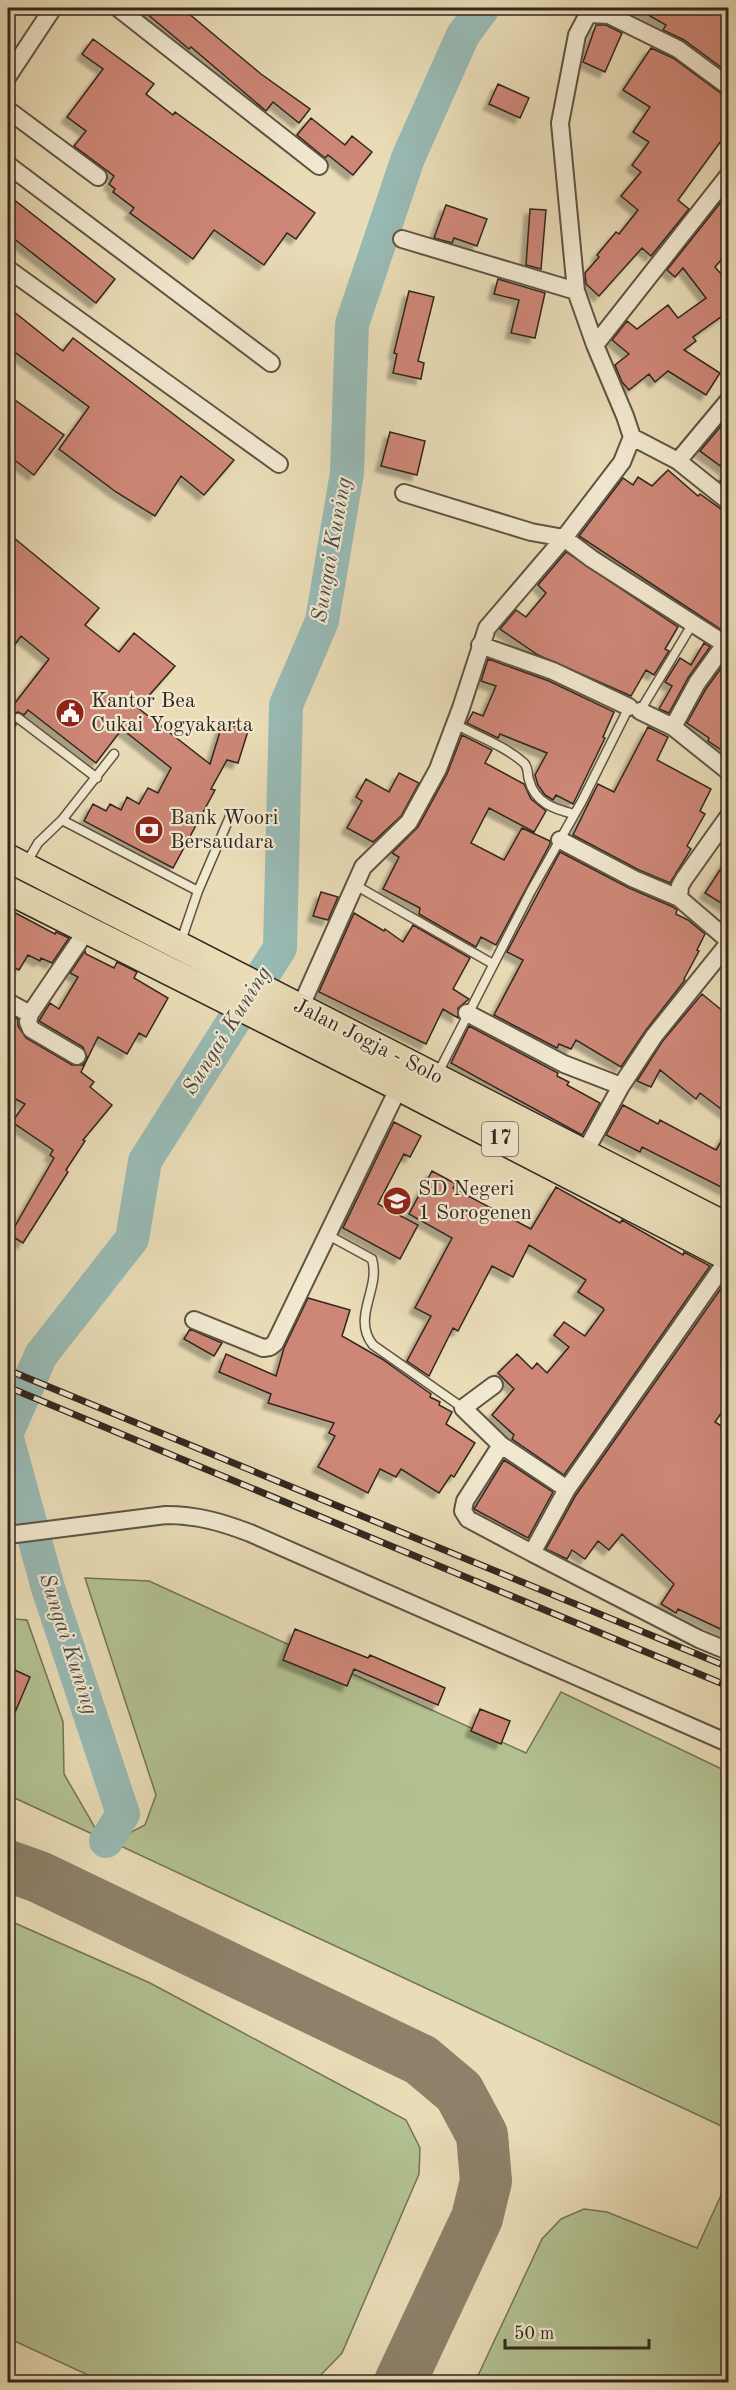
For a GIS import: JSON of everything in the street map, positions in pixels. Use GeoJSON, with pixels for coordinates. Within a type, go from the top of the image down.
{"type":"FeatureCollection","features":[{"type":"Feature","properties":{"kind":"highway","name":"Jalan Jogja - Solo"},"geometry":{"type":"LineString","coordinates":[[16,863],[729,1227]]}},
{"type":"Feature","properties":{"kind":"highway","name":"Jalan Jogja - Solo"},"geometry":{"type":"LineString","coordinates":[[8,890],[399,1087],[729,1258]]}},
{"type":"Feature","properties":{"kind":"street"},"geometry":{"type":"LineString","coordinates":[[8,75],[53,8]]}},
{"type":"Feature","properties":{"kind":"street"},"geometry":{"type":"LineString","coordinates":[[118,8],[319,166]]}},
{"type":"Feature","properties":{"kind":"street"},"geometry":{"type":"LineString","coordinates":[[292,1004],[363,867],[409,822],[438,769],[487,628],[564,538],[622,462],[632,437],[626,416],[594,345],[576,291],[560,123],[577,35],[590,14],[601,12],[678,49],[729,86]]}},
{"type":"Feature","properties":{"kind":"street"},"geometry":{"type":"LineString","coordinates":[[8,110],[98,177]]}},
{"type":"Feature","properties":{"kind":"street"},"geometry":{"type":"LineString","coordinates":[[8,165],[271,363]]}},
{"type":"Feature","properties":{"kind":"street"},"geometry":{"type":"LineString","coordinates":[[594,345],[729,176]]}},
{"type":"Feature","properties":{"kind":"street"},"geometry":{"type":"LineString","coordinates":[[402,239],[576,291]]}},
{"type":"Feature","properties":{"kind":"street"},"geometry":{"type":"LineString","coordinates":[[8,269],[279,464]]}},
{"type":"Feature","properties":{"kind":"street"},"geometry":{"type":"LineString","coordinates":[[678,461],[729,401]]}},
{"type":"Feature","properties":{"kind":"street"},"geometry":{"type":"LineString","coordinates":[[632,437],[678,461],[729,501]]}},
{"type":"Feature","properties":{"kind":"street"},"geometry":{"type":"LineString","coordinates":[[404,493],[531,532],[564,538],[591,559],[727,643],[697,683],[673,727]]}},
{"type":"Feature","properties":{"kind":"street"},"geometry":{"type":"LineString","coordinates":[[480,645],[553,671],[673,727],[729,771]]}},
{"type":"Feature","properties":{"kind":"street"},"geometry":{"type":"LineString","coordinates":[[679,898],[680,886],[684,879],[729,817]]}},
{"type":"Feature","properties":{"kind":"street"},"geometry":{"type":"LineString","coordinates":[[560,840],[634,879],[679,898],[729,942],[654,1036],[621,1086],[585,1152]]}},
{"type":"Feature","properties":{"kind":"street"},"geometry":{"type":"LineString","coordinates":[[77,1056],[31,1029],[28,1022],[30,1014],[87,930]]}},
{"type":"Feature","properties":{"kind":"street"},"geometry":{"type":"LineString","coordinates":[[8,1002],[30,1014]]}},
{"type":"Feature","properties":{"kind":"street"},"geometry":{"type":"LineString","coordinates":[[467,1013],[564,1064],[621,1086]]}},
{"type":"Feature","properties":{"kind":"street"},"geometry":{"type":"LineString","coordinates":[[194,1320],[263,1348],[275,1343],[399,1087]]}},
{"type":"Feature","properties":{"kind":"street"},"geometry":{"type":"LineString","coordinates":[[532,1553],[567,1488],[729,1258]]}},
{"type":"Feature","properties":{"kind":"street"},"geometry":{"type":"LineString","coordinates":[[494,1385],[463,1408],[501,1445],[567,1488]]}},
{"type":"Feature","properties":{"kind":"street"},"geometry":{"type":"LineString","coordinates":[[501,1445],[465,1501],[463,1511],[468,1520],[699,1639],[729,1651]]}},
{"type":"Feature","properties":{"kind":"street"},"geometry":{"type":"LineString","coordinates":[[8,1535],[166,1515],[190,1515],[215,1520],[729,1743]]}},
{"type":"Feature","properties":{"kind":"lane"},"geometry":{"type":"LineString","coordinates":[[436,1076],[467,1013],[574,814],[634,709],[693,623]]}},
{"type":"Feature","properties":{"kind":"lane"},"geometry":{"type":"LineString","coordinates":[[18,718],[97,778]]}},
{"type":"Feature","properties":{"kind":"lane"},"geometry":{"type":"LineString","coordinates":[[455,724],[513,755],[526,765],[530,784],[542,802],[574,814]]}},
{"type":"Feature","properties":{"kind":"lane"},"geometry":{"type":"LineString","coordinates":[[16,863],[62,820],[114,754]]}},
{"type":"Feature","properties":{"kind":"lane"},"geometry":{"type":"LineString","coordinates":[[189,952],[198,891],[231,814]]}},
{"type":"Feature","properties":{"kind":"lane"},"geometry":{"type":"LineString","coordinates":[[62,820],[198,891]]}},
{"type":"Feature","properties":{"kind":"lane"},"geometry":{"type":"LineString","coordinates":[[355,885],[493,964]]}},
{"type":"Feature","properties":{"kind":"lane"},"geometry":{"type":"LineString","coordinates":[[328,1235],[372,1259],[374,1275],[364,1330],[373,1346],[463,1408]]}},
{"type":"Feature","properties":{"kind":"green space"},"geometry":{"type":"Polygon","coordinates":[[[85,1578],[149,1581],[526,1753],[561,1692],[728,1772],[728,2129],[112,1842],[145,1825],[156,1795],[85,1578]]]}},
{"type":"Feature","properties":{"kind":"green space"},"geometry":{"type":"Polygon","coordinates":[[[8,1600],[15,1619],[27,1620],[63,1722],[64,1774],[101,1838],[8,1795],[8,1600]]]}},
{"type":"Feature","properties":{"kind":"green space"},"geometry":{"type":"Polygon","coordinates":[[[8,1920],[150,1983],[406,2120],[420,2148],[419,2174],[342,2353],[314,2382],[103,2382],[8,2338],[8,1920]]]}},
{"type":"Feature","properties":{"kind":"green space"},"geometry":{"type":"Polygon","coordinates":[[[728,2180],[728,2382],[475,2382],[542,2239],[561,2219],[584,2209],[607,2212],[697,2248],[728,2180]]]}},
{"type":"Feature","properties":{"kind":"building"},"geometry":{"type":"Polygon","coordinates":[[[140,8],[182,8],[261,74],[310,109],[299,123],[273,102],[266,111],[191,47],[189,49],[140,8]]]}},
{"type":"Feature","properties":{"kind":"building"},"geometry":{"type":"Polygon","coordinates":[[[636,8],[729,8],[729,73],[684,40],[663,30],[666,25],[636,8]]]}},
{"type":"Feature","properties":{"kind":"building"},"geometry":{"type":"Polygon","coordinates":[[[596,25],[606,25],[622,33],[605,72],[583,62],[596,25]]]}},
{"type":"Feature","properties":{"kind":"building"},"geometry":{"type":"Polygon","coordinates":[[[93,39],[154,84],[146,94],[173,115],[175,112],[315,213],[296,239],[287,233],[264,265],[214,230],[193,259],[130,213],[134,208],[113,192],[115,189],[109,184],[114,176],[74,146],[86,131],[67,117],[103,69],[82,54],[93,39]]]}},
{"type":"Feature","properties":{"kind":"building"},"geometry":{"type":"Polygon","coordinates":[[[651,48],[673,58],[722,94],[729,96],[729,130],[678,200],[689,209],[651,256],[642,248],[599,296],[586,284],[585,273],[616,232],[619,234],[638,210],[621,196],[641,172],[632,165],[649,142],[633,132],[650,107],[623,90],[651,48]]]}},
{"type":"Feature","properties":{"kind":"building"},"geometry":{"type":"Polygon","coordinates":[[[498,84],[529,98],[520,118],[489,104],[498,84]]]}},
{"type":"Feature","properties":{"kind":"building"},"geometry":{"type":"Polygon","coordinates":[[[311,118],[345,145],[352,136],[372,152],[353,175],[328,155],[325,158],[297,135],[311,118]]]}},
{"type":"Feature","properties":{"kind":"building"},"geometry":{"type":"Polygon","coordinates":[[[729,192],[729,251],[715,267],[729,283],[729,311],[693,337],[696,341],[684,350],[720,373],[706,395],[668,371],[655,382],[649,374],[629,390],[622,382],[615,365],[629,354],[612,340],[627,321],[637,329],[668,305],[678,318],[706,298],[683,268],[675,277],[667,270],[729,192]]]}},
{"type":"Feature","properties":{"kind":"building"},"geometry":{"type":"Polygon","coordinates":[[[8,195],[115,279],[96,303],[8,234],[8,195]]]}},
{"type":"Feature","properties":{"kind":"building"},"geometry":{"type":"Polygon","coordinates":[[[446,205],[487,219],[477,246],[454,238],[452,243],[434,238],[446,205]]]}},
{"type":"Feature","properties":{"kind":"building"},"geometry":{"type":"Polygon","coordinates":[[[530,209],[546,210],[541,269],[526,265],[530,209]]]}},
{"type":"Feature","properties":{"kind":"building"},"geometry":{"type":"Polygon","coordinates":[[[498,279],[545,293],[535,338],[511,333],[519,300],[494,294],[498,279]]]}},
{"type":"Feature","properties":{"kind":"building"},"geometry":{"type":"Polygon","coordinates":[[[409,291],[434,297],[418,361],[424,363],[421,379],[393,373],[397,354],[394,353],[409,291]]]}},
{"type":"Feature","properties":{"kind":"building"},"geometry":{"type":"Polygon","coordinates":[[[8,307],[63,351],[73,338],[234,460],[204,495],[181,476],[155,516],[116,492],[59,449],[89,407],[8,347],[8,307]]]}},
{"type":"Feature","properties":{"kind":"building"},"geometry":{"type":"Polygon","coordinates":[[[8,395],[64,435],[34,475],[8,455],[8,395]]]}},
{"type":"Feature","properties":{"kind":"building"},"geometry":{"type":"Polygon","coordinates":[[[726,420],[729,422],[729,488],[720,481],[727,471],[700,451],[726,420]]]}},
{"type":"Feature","properties":{"kind":"building"},"geometry":{"type":"Polygon","coordinates":[[[390,432],[425,441],[417,475],[381,466],[390,432]]]}},
{"type":"Feature","properties":{"kind":"building"},"geometry":{"type":"Polygon","coordinates":[[[668,470],[698,496],[700,494],[721,509],[729,511],[729,630],[723,631],[579,536],[623,478],[633,485],[638,477],[652,486],[668,470]]]}},
{"type":"Feature","properties":{"kind":"building"},"geometry":{"type":"Polygon","coordinates":[[[8,533],[99,608],[85,625],[119,652],[134,633],[175,666],[138,708],[210,764],[223,722],[248,731],[238,763],[227,760],[211,789],[215,790],[173,868],[84,821],[93,804],[106,811],[110,804],[121,810],[127,797],[139,804],[148,788],[158,793],[171,768],[122,729],[96,763],[28,710],[24,715],[18,712],[13,714],[12,720],[16,725],[8,735],[8,712],[49,659],[21,636],[8,654],[8,533]]]}},
{"type":"Feature","properties":{"kind":"building"},"geometry":{"type":"Polygon","coordinates":[[[566,552],[678,627],[665,649],[669,651],[654,675],[646,670],[631,696],[538,655],[500,629],[516,610],[526,617],[546,593],[538,585],[566,552]]]}},
{"type":"Feature","properties":{"kind":"building"},"geometry":{"type":"Polygon","coordinates":[[[704,643],[710,647],[688,678],[669,713],[659,709],[672,686],[665,682],[680,658],[691,665],[704,643]]]}},
{"type":"Feature","properties":{"kind":"building"},"geometry":{"type":"Polygon","coordinates":[[[729,657],[729,755],[687,723],[706,689],[729,657]]]}},
{"type":"Feature","properties":{"kind":"building"},"geometry":{"type":"Polygon","coordinates":[[[488,659],[549,681],[614,712],[603,737],[605,738],[573,804],[556,795],[553,800],[545,795],[538,785],[535,775],[547,753],[500,734],[498,738],[467,723],[473,712],[483,716],[496,686],[481,681],[488,659]]]}},
{"type":"Feature","properties":{"kind":"building"},"geometry":{"type":"Polygon","coordinates":[[[648,727],[668,737],[657,760],[711,789],[700,811],[705,814],[687,846],[691,849],[670,883],[639,870],[573,835],[598,784],[614,792],[648,727]]]}},
{"type":"Feature","properties":{"kind":"building"},"geometry":{"type":"Polygon","coordinates":[[[462,735],[492,750],[485,763],[524,784],[531,799],[546,811],[534,832],[489,808],[471,843],[504,860],[522,828],[550,841],[496,945],[481,937],[476,947],[419,914],[420,908],[383,889],[399,857],[392,853],[418,827],[447,774],[462,735]]]}},
{"type":"Feature","properties":{"kind":"building"},"geometry":{"type":"Polygon","coordinates":[[[399,773],[419,783],[401,816],[373,842],[347,828],[362,801],[356,797],[366,779],[389,792],[399,773]]]}},
{"type":"Feature","properties":{"kind":"building"},"geometry":{"type":"Polygon","coordinates":[[[560,852],[629,888],[673,907],[677,910],[676,914],[688,920],[705,934],[685,980],[621,1067],[576,1040],[571,1049],[559,1044],[557,1048],[494,1015],[523,960],[507,952],[560,852]]]}},
{"type":"Feature","properties":{"kind":"building"},"geometry":{"type":"Polygon","coordinates":[[[729,856],[729,908],[705,893],[729,856]]]}},
{"type":"Feature","properties":{"kind":"building"},"geometry":{"type":"Polygon","coordinates":[[[321,892],[338,897],[328,920],[313,916],[321,892]]]}},
{"type":"Feature","properties":{"kind":"building"},"geometry":{"type":"Polygon","coordinates":[[[8,909],[55,934],[56,932],[69,938],[52,963],[41,958],[40,961],[28,955],[19,970],[8,964],[8,909]]]}},
{"type":"Feature","properties":{"kind":"building"},"geometry":{"type":"Polygon","coordinates":[[[354,913],[384,931],[385,929],[403,942],[413,925],[470,958],[453,989],[469,999],[458,1008],[458,1018],[443,1009],[426,1044],[319,992],[354,913]]]}},
{"type":"Feature","properties":{"kind":"building"},"geometry":{"type":"Polygon","coordinates":[[[85,951],[86,954],[114,968],[117,962],[137,972],[134,978],[168,998],[146,1037],[139,1033],[127,1054],[98,1037],[81,1072],[94,1082],[90,1087],[112,1105],[83,1140],[85,1141],[66,1170],[68,1172],[23,1243],[10,1235],[54,1158],[50,1155],[53,1150],[12,1122],[25,1104],[8,1095],[8,1014],[18,1019],[18,1026],[26,1038],[72,1065],[83,1065],[87,1057],[83,1047],[39,1021],[50,1003],[59,1009],[78,977],[70,973],[85,951]]]}},
{"type":"Feature","properties":{"kind":"building"},"geometry":{"type":"Polygon","coordinates":[[[702,994],[729,1016],[729,1115],[700,1093],[696,1099],[660,1070],[651,1087],[637,1081],[662,1042],[702,994]]]}},
{"type":"Feature","properties":{"kind":"building"},"geometry":{"type":"Polygon","coordinates":[[[469,1026],[558,1073],[557,1076],[569,1082],[567,1085],[600,1103],[582,1135],[451,1063],[469,1026]]]}},
{"type":"Feature","properties":{"kind":"building"},"geometry":{"type":"Polygon","coordinates":[[[623,1105],[658,1124],[660,1120],[716,1150],[729,1129],[729,1191],[642,1147],[640,1152],[606,1135],[623,1105]]]}},
{"type":"Feature","properties":{"kind":"building"},"geometry":{"type":"Polygon","coordinates":[[[394,1122],[421,1136],[410,1157],[404,1154],[378,1204],[418,1225],[400,1259],[343,1228],[394,1122]]]}},
{"type":"Feature","properties":{"kind":"building"},"geometry":{"type":"Polygon","coordinates":[[[432,1171],[456,1184],[453,1188],[531,1229],[556,1187],[620,1223],[622,1220],[683,1255],[684,1252],[710,1266],[564,1475],[512,1439],[514,1435],[492,1415],[514,1389],[498,1373],[517,1354],[532,1369],[537,1363],[547,1373],[569,1347],[554,1335],[564,1322],[585,1336],[604,1310],[578,1292],[586,1280],[529,1245],[513,1277],[492,1266],[458,1331],[453,1328],[429,1376],[407,1361],[431,1316],[415,1308],[452,1238],[409,1214],[432,1171]]]}},
{"type":"Feature","properties":{"kind":"building"},"geometry":{"type":"Polygon","coordinates":[[[729,1277],[729,1305],[724,1311],[729,1314],[729,1402],[715,1422],[729,1431],[729,1633],[678,1609],[676,1613],[661,1604],[674,1584],[622,1534],[609,1550],[598,1541],[585,1559],[572,1550],[567,1559],[546,1549],[576,1495],[729,1277]]]}},
{"type":"Feature","properties":{"kind":"building"},"geometry":{"type":"Polygon","coordinates":[[[308,1298],[350,1310],[342,1336],[382,1359],[431,1394],[430,1397],[440,1402],[439,1405],[452,1412],[446,1424],[475,1443],[454,1477],[451,1475],[439,1493],[401,1469],[396,1477],[380,1469],[368,1493],[318,1467],[335,1436],[329,1433],[334,1423],[268,1403],[271,1394],[219,1372],[226,1354],[276,1376],[284,1348],[308,1298]]]}},
{"type":"Feature","properties":{"kind":"building"},"geometry":{"type":"Polygon","coordinates":[[[190,1329],[222,1343],[214,1356],[184,1339],[190,1329]]]}},
{"type":"Feature","properties":{"kind":"building"},"geometry":{"type":"Polygon","coordinates":[[[504,1460],[553,1492],[528,1538],[474,1509],[504,1460]]]}},
{"type":"Feature","properties":{"kind":"building"},"geometry":{"type":"Polygon","coordinates":[[[295,1629],[368,1658],[370,1655],[445,1688],[438,1705],[354,1669],[347,1686],[283,1660],[295,1629]]]}},
{"type":"Feature","properties":{"kind":"building"},"geometry":{"type":"Polygon","coordinates":[[[8,1667],[30,1677],[8,1729],[8,1667]]]}},
{"type":"Feature","properties":{"kind":"building"},"geometry":{"type":"Polygon","coordinates":[[[480,1709],[510,1721],[501,1744],[471,1731],[480,1709]]]}},
{"type":"Feature","properties":{"kind":"waterway","name":"Sungai Kuning"},"geometry":{"type":"LineString","coordinates":[[8,1430],[41,1355],[132,1239],[145,1161],[280,948],[286,705],[322,621],[347,473],[352,324],[408,158],[463,35],[483,8]]}},
{"type":"Feature","properties":{"kind":"waterway","name":"Sungai Kuning"},"geometry":{"type":"LineString","coordinates":[[8,1442],[48,1588],[123,1814],[106,1841]]}},
{"type":"Feature","properties":{"kind":"taxiway"},"geometry":{"type":"LineString","coordinates":[[8,1866],[39,1877],[421,2060],[459,2092],[482,2135],[486,2181],[477,2218],[400,2382]]}},
{"type":"Feature","properties":{"kind":"railway"},"geometry":{"type":"LineString","coordinates":[[8,1370],[728,1667]]}},
{"type":"Feature","properties":{"kind":"railway"},"geometry":{"type":"LineString","coordinates":[[8,1387],[728,1686]]}},
{"type":"Feature","properties":{"kind":"place","name":"Kantor Bea Cukai Yogyakarta"},"geometry":{"type":"Point","coordinates":[70,713]}},
{"type":"Feature","properties":{"kind":"place","name":"Bank Woori Bersaudara"},"geometry":{"type":"Point","coordinates":[149,830]}},
{"type":"Feature","properties":{"kind":"place","name":"SD Negeri 1 Sorogenen"},"geometry":{"type":"Point","coordinates":[397,1201]}}]}
